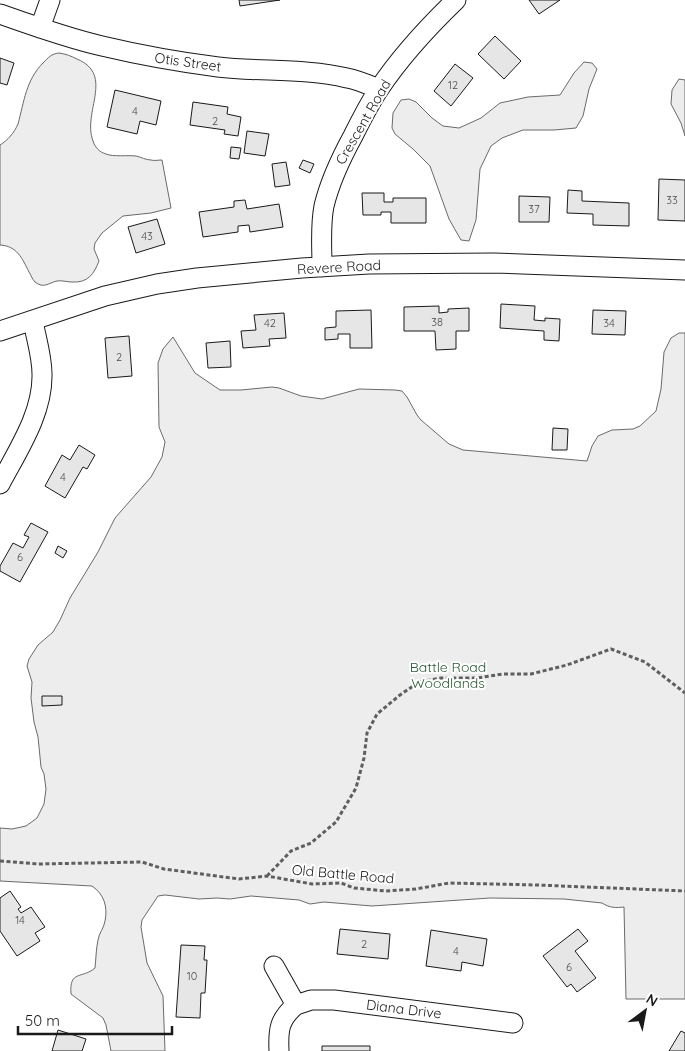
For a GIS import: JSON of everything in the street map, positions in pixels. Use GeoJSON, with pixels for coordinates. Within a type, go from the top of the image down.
{"type":"FeatureCollection","features":[{"type":"Feature","properties":{"kind":"street"},"geometry":{"type":"LineString","coordinates":[[40,28],[50,0]]}},
{"type":"Feature","properties":{"kind":"street","name":"Crescent Road"},"geometry":{"type":"LineString","coordinates":[[322,267],[322,217],[339,161],[379,89],[418,40],[456,0]]}},
{"type":"Feature","properties":{"kind":"street","name":"Otis Street"},"geometry":{"type":"LineString","coordinates":[[0,14],[100,46],[137,54],[219,67],[338,76],[356,80],[379,89]]}},
{"type":"Feature","properties":{"kind":"street","name":"Revere Road"},"geometry":{"type":"LineString","coordinates":[[0,331],[104,296],[157,284],[207,277],[369,264],[494,263],[685,270]]}},
{"type":"Feature","properties":{"kind":"street"},"geometry":{"type":"LineString","coordinates":[[0,484],[22,444],[40,397],[42,365],[33,320]]}},
{"type":"Feature","properties":{"kind":"street"},"geometry":{"type":"LineString","coordinates":[[274,966],[296,1005],[288,1011],[280,1026],[278,1032],[279,1051]]}},
{"type":"Feature","properties":{"kind":"street","name":"Diana Drive"},"geometry":{"type":"LineString","coordinates":[[296,1005],[311,1000],[334,1000],[514,1023]]}},
{"type":"Feature","properties":{"kind":"path"},"geometry":{"type":"LineString","coordinates":[[267,876],[291,851],[311,843],[336,822],[356,788],[364,758],[367,733],[377,714],[419,682],[441,678],[477,678],[503,674],[531,674],[567,665],[611,649],[645,662],[685,693]]}},
{"type":"Feature","properties":{"kind":"path","name":"Old Battle Road"},"geometry":{"type":"LineString","coordinates":[[0,861],[38,864],[142,862],[164,868],[240,879],[267,876],[312,884],[341,883],[354,888],[386,891],[416,889],[449,883],[537,884],[685,891]]}},
{"type":"Feature","properties":{"kind":"green space"},"geometry":{"type":"Polygon","coordinates":[[[59,53],[77,59],[88,66],[94,74],[96,84],[91,130],[96,147],[101,152],[109,155],[136,156],[149,160],[162,160],[171,208],[151,213],[123,216],[102,233],[95,243],[94,249],[99,261],[90,277],[78,282],[59,281],[44,285],[34,281],[15,250],[0,245],[0,145],[6,141],[18,124],[26,92],[37,70],[49,57],[59,53]]]}},
{"type":"Feature","properties":{"kind":"green space"},"geometry":{"type":"Polygon","coordinates":[[[584,62],[592,63],[597,69],[589,89],[583,116],[576,128],[523,130],[502,138],[491,146],[480,169],[476,220],[469,241],[461,240],[449,219],[430,166],[395,134],[392,128],[393,113],[401,100],[409,99],[416,102],[443,126],[459,128],[481,118],[500,103],[528,97],[560,95],[574,73],[584,62]]]}},
{"type":"Feature","properties":{"kind":"green space"},"geometry":{"type":"Polygon","coordinates":[[[679,79],[685,80],[685,136],[681,123],[671,104],[672,90],[679,79]]]}},
{"type":"Feature","properties":{"kind":"green space","name":"Battle Road Woodlands"},"geometry":{"type":"Polygon","coordinates":[[[679,333],[685,333],[685,999],[626,999],[624,907],[564,899],[490,898],[372,906],[324,902],[310,904],[299,900],[251,896],[230,899],[199,899],[165,895],[158,896],[142,920],[141,927],[147,963],[163,996],[165,1051],[111,1051],[103,1018],[71,994],[74,978],[95,968],[99,935],[106,916],[104,901],[100,893],[92,886],[0,881],[0,828],[12,829],[26,826],[37,818],[44,804],[46,789],[34,722],[31,698],[32,682],[27,666],[38,645],[53,632],[115,518],[151,477],[162,457],[165,442],[159,427],[158,363],[163,349],[173,337],[195,373],[220,390],[272,387],[301,396],[322,399],[359,389],[402,391],[421,420],[449,444],[463,450],[587,461],[598,436],[612,430],[633,429],[640,426],[656,411],[661,389],[664,352],[671,338],[679,333]]]}},
{"type":"Feature","properties":{"kind":"building"},"geometry":{"type":"Polygon","coordinates":[[[239,0],[280,0],[240,6],[239,0]]]}},
{"type":"Feature","properties":{"kind":"building"},"geometry":{"type":"Polygon","coordinates":[[[529,0],[560,0],[539,14],[529,0]]]}},
{"type":"Feature","properties":{"kind":"building"},"geometry":{"type":"Polygon","coordinates":[[[495,36],[521,61],[504,79],[478,54],[495,36]]]}},
{"type":"Feature","properties":{"kind":"building"},"geometry":{"type":"Polygon","coordinates":[[[0,58],[14,63],[7,85],[0,83],[0,58]]]}},
{"type":"Feature","properties":{"kind":"building"},"geometry":{"type":"Polygon","coordinates":[[[455,64],[473,78],[451,106],[434,91],[455,64]]]}},
{"type":"Feature","properties":{"kind":"building"},"geometry":{"type":"Polygon","coordinates":[[[115,90],[161,101],[156,125],[140,121],[137,134],[107,127],[115,90]]]}},
{"type":"Feature","properties":{"kind":"building"},"geometry":{"type":"Polygon","coordinates":[[[193,102],[228,107],[227,114],[241,117],[238,136],[224,134],[225,130],[190,125],[193,102]]]}},
{"type":"Feature","properties":{"kind":"building"},"geometry":{"type":"Polygon","coordinates":[[[247,131],[269,134],[265,156],[244,153],[247,131]]]}},
{"type":"Feature","properties":{"kind":"building"},"geometry":{"type":"Polygon","coordinates":[[[231,147],[241,148],[239,159],[230,158],[231,147]]]}},
{"type":"Feature","properties":{"kind":"building"},"geometry":{"type":"Polygon","coordinates":[[[303,160],[314,164],[310,173],[299,168],[303,160]]]}},
{"type":"Feature","properties":{"kind":"building"},"geometry":{"type":"Polygon","coordinates":[[[286,162],[290,185],[275,187],[272,164],[286,162]]]}},
{"type":"Feature","properties":{"kind":"building"},"geometry":{"type":"Polygon","coordinates":[[[659,179],[685,180],[685,221],[658,220],[659,179]]]}},
{"type":"Feature","properties":{"kind":"building"},"geometry":{"type":"Polygon","coordinates":[[[568,190],[582,191],[582,201],[629,203],[629,226],[593,225],[593,214],[567,213],[568,190]]]}},
{"type":"Feature","properties":{"kind":"building"},"geometry":{"type":"Polygon","coordinates":[[[362,193],[384,193],[384,202],[393,202],[393,198],[426,198],[426,223],[391,223],[391,212],[381,212],[381,215],[363,215],[362,193]]]}},
{"type":"Feature","properties":{"kind":"building"},"geometry":{"type":"Polygon","coordinates":[[[519,196],[550,197],[549,222],[519,222],[519,196]]]}},
{"type":"Feature","properties":{"kind":"building"},"geometry":{"type":"Polygon","coordinates":[[[245,200],[247,209],[279,204],[283,227],[250,232],[249,225],[238,226],[238,232],[203,237],[199,212],[234,207],[234,201],[245,200]]]}},
{"type":"Feature","properties":{"kind":"building"},"geometry":{"type":"Polygon","coordinates":[[[157,219],[165,244],[136,253],[128,227],[157,219]]]}},
{"type":"Feature","properties":{"kind":"building"},"geometry":{"type":"Polygon","coordinates":[[[501,304],[535,306],[534,320],[545,321],[545,318],[560,319],[559,341],[544,340],[544,331],[500,328],[501,304]]]}},
{"type":"Feature","properties":{"kind":"building"},"geometry":{"type":"Polygon","coordinates":[[[439,306],[439,313],[448,312],[448,309],[469,308],[469,331],[456,331],[456,349],[436,350],[435,331],[404,331],[404,307],[439,306]]]}},
{"type":"Feature","properties":{"kind":"building"},"geometry":{"type":"Polygon","coordinates":[[[371,310],[372,348],[350,348],[350,334],[338,334],[338,339],[325,340],[325,328],[336,327],[336,311],[371,310]]]}},
{"type":"Feature","properties":{"kind":"building"},"geometry":{"type":"Polygon","coordinates":[[[593,310],[626,311],[625,335],[592,334],[593,310]]]}},
{"type":"Feature","properties":{"kind":"building"},"geometry":{"type":"Polygon","coordinates":[[[284,313],[286,338],[269,339],[270,346],[243,348],[241,331],[256,330],[254,315],[284,313]]]}},
{"type":"Feature","properties":{"kind":"building"},"geometry":{"type":"Polygon","coordinates":[[[129,336],[132,376],[108,378],[105,338],[129,336]]]}},
{"type":"Feature","properties":{"kind":"building"},"geometry":{"type":"Polygon","coordinates":[[[230,341],[231,367],[208,368],[206,343],[230,341]]]}},
{"type":"Feature","properties":{"kind":"building"},"geometry":{"type":"Polygon","coordinates":[[[553,428],[568,429],[567,450],[552,450],[553,428]]]}},
{"type":"Feature","properties":{"kind":"building"},"geometry":{"type":"Polygon","coordinates":[[[79,445],[95,455],[87,469],[83,467],[65,498],[45,486],[62,455],[70,460],[79,445]]]}},
{"type":"Feature","properties":{"kind":"building"},"geometry":{"type":"Polygon","coordinates":[[[31,523],[48,532],[20,582],[0,571],[0,566],[13,543],[23,548],[29,537],[24,535],[31,523]]]}},
{"type":"Feature","properties":{"kind":"building"},"geometry":{"type":"Polygon","coordinates":[[[58,546],[67,551],[63,558],[55,553],[58,546]]]}},
{"type":"Feature","properties":{"kind":"building"},"geometry":{"type":"Polygon","coordinates":[[[42,696],[62,696],[62,705],[42,706],[42,696]]]}},
{"type":"Feature","properties":{"kind":"building"},"geometry":{"type":"Polygon","coordinates":[[[10,891],[21,907],[18,909],[21,913],[31,907],[45,927],[35,933],[40,941],[17,956],[0,931],[0,898],[10,891]]]}},
{"type":"Feature","properties":{"kind":"building"},"geometry":{"type":"Polygon","coordinates":[[[340,929],[390,934],[388,959],[337,954],[340,929]]]}},
{"type":"Feature","properties":{"kind":"building"},"geometry":{"type":"Polygon","coordinates":[[[578,929],[588,941],[575,951],[596,978],[577,992],[571,984],[567,987],[543,956],[578,929]]]}},
{"type":"Feature","properties":{"kind":"building"},"geometry":{"type":"Polygon","coordinates":[[[431,930],[487,939],[483,966],[462,962],[461,971],[426,966],[431,930]]]}},
{"type":"Feature","properties":{"kind":"building"},"geometry":{"type":"Polygon","coordinates":[[[181,945],[205,946],[204,960],[207,960],[205,993],[201,993],[200,1018],[176,1017],[181,945]]]}},
{"type":"Feature","properties":{"kind":"building"},"geometry":{"type":"Polygon","coordinates":[[[58,1030],[86,1039],[82,1051],[52,1051],[58,1030]]]}},
{"type":"Feature","properties":{"kind":"building"},"geometry":{"type":"Polygon","coordinates":[[[681,1031],[685,1033],[685,1051],[669,1051],[681,1031]]]}},
{"type":"Feature","properties":{"kind":"building"},"geometry":{"type":"Polygon","coordinates":[[[322,1046],[370,1046],[370,1051],[322,1051],[322,1046]]]}}]}
